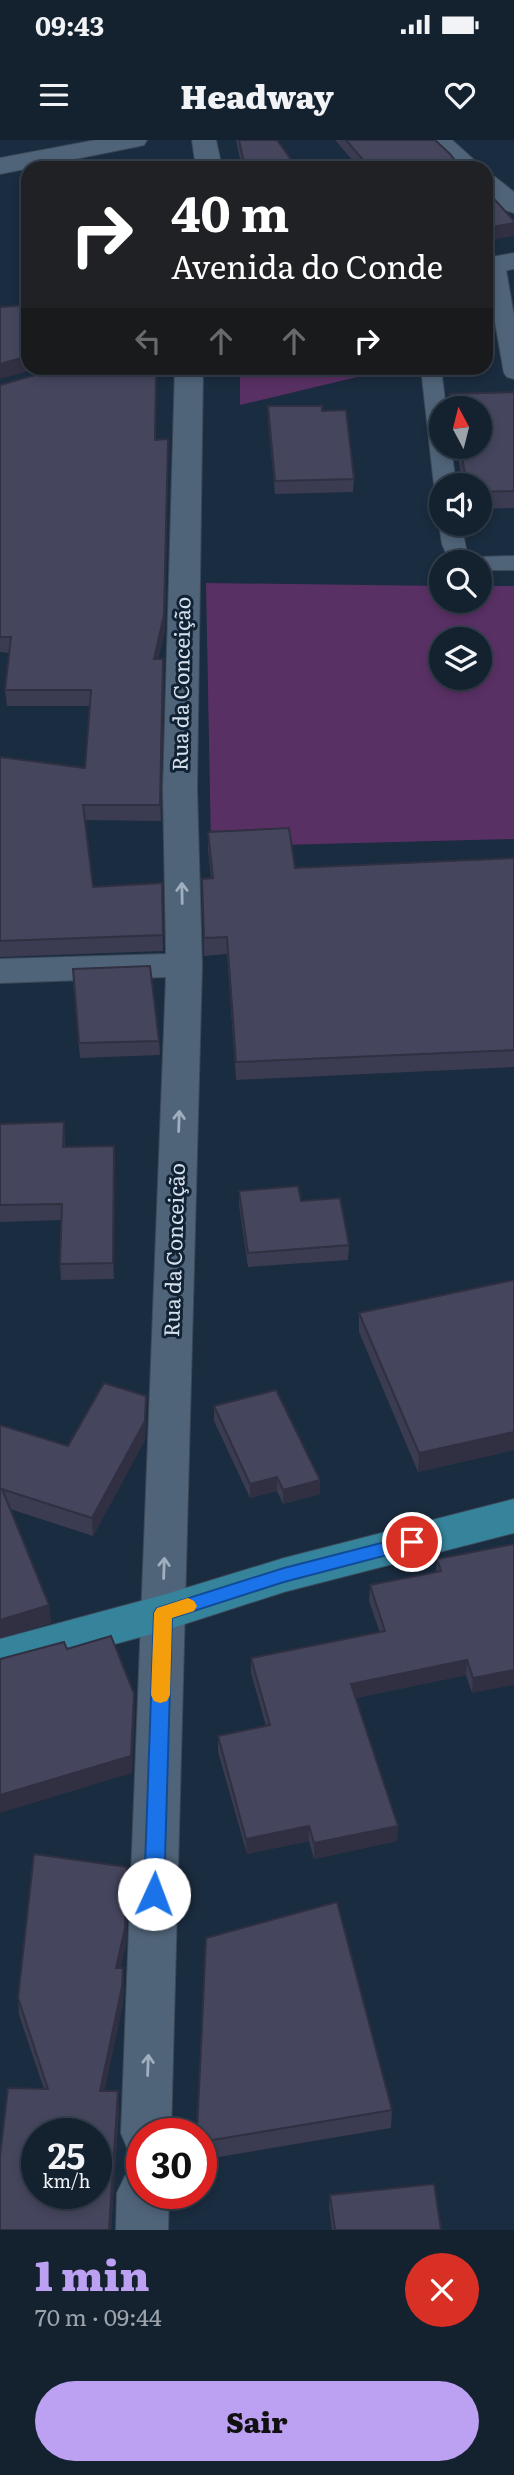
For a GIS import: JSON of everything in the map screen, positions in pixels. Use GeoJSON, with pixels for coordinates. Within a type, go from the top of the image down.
{"type":"FeatureCollection","features":[{"type":"Feature","properties":{"kind":"main road"},"geometry":{"type":"LineString","coordinates":[[0,1657],[163,1613],[284,1575],[514,1516]]}},
{"type":"Feature","properties":{"kind":"street"},"geometry":{"type":"LineString","coordinates":[[54,161],[135,140]]}},
{"type":"Feature","properties":{"kind":"street"},"geometry":{"type":"LineString","coordinates":[[204,140],[208,161]]}},
{"type":"Feature","properties":{"kind":"street"},"geometry":{"type":"LineString","coordinates":[[437,140],[462,161]]}},
{"type":"Feature","properties":{"kind":"street"},"geometry":{"type":"LineString","coordinates":[[0,166],[21,165]]}},
{"type":"Feature","properties":{"kind":"street"},"geometry":{"type":"LineString","coordinates":[[493,187],[514,205]]}},
{"type":"Feature","properties":{"kind":"street","name":"Rua da Conceição"},"geometry":{"type":"LineString","coordinates":[[146,2118],[184,965],[180,789],[189,375]]}},
{"type":"Feature","properties":{"kind":"street"},"geometry":{"type":"LineString","coordinates":[[0,971],[184,965]]}},
{"type":"Feature","properties":{"kind":"street"},"geometry":{"type":"LineString","coordinates":[[142,2230],[143,2209]]}},
{"type":"Feature","properties":{"kind":"lane"},"geometry":{"type":"LineString","coordinates":[[499,264],[512,356]]}},
{"type":"Feature","properties":{"kind":"lane"},"geometry":{"type":"LineString","coordinates":[[493,344],[512,356]]}},
{"type":"Feature","properties":{"kind":"lane"},"geometry":{"type":"LineString","coordinates":[[432,375],[444,473]]}},
{"type":"Feature","properties":{"kind":"lane"},"geometry":{"type":"LineString","coordinates":[[492,563],[514,563]]}},
{"type":"Feature","properties":{"kind":"shaded area"},"geometry":{"type":"Polygon","coordinates":[[[240,375],[365,375],[240,405],[240,375]]]}},
{"type":"Feature","properties":{"kind":"shaded area"},"geometry":{"type":"Polygon","coordinates":[[[206,583],[429,586],[429,613],[492,613],[492,586],[514,586],[514,839],[211,847],[206,583]]]}},
{"type":"Feature","properties":{"kind":"building"},"geometry":{"type":"Polygon","coordinates":[[[239,140],[277,140],[292,161],[244,161],[239,140]]]}},
{"type":"Feature","properties":{"kind":"building"},"geometry":{"type":"Polygon","coordinates":[[[346,140],[435,140],[456,161],[364,161],[346,140]]]}},
{"type":"Feature","properties":{"kind":"building"},"geometry":{"type":"Polygon","coordinates":[[[493,198],[514,221],[493,227],[493,198]]]}},
{"type":"Feature","properties":{"kind":"building"},"geometry":{"type":"Polygon","coordinates":[[[0,306],[21,306],[21,358],[0,364],[0,306]]]}},
{"type":"Feature","properties":{"kind":"building"},"geometry":{"type":"Polygon","coordinates":[[[35,375],[156,375],[155,440],[168,439],[164,615],[154,659],[163,659],[160,805],[83,805],[93,887],[162,883],[163,935],[0,941],[0,757],[85,768],[91,690],[5,690],[11,637],[0,637],[0,385],[35,375]]]}},
{"type":"Feature","properties":{"kind":"building"},"geometry":{"type":"Polygon","coordinates":[[[514,392],[514,491],[492,492],[492,473],[465,473],[462,459],[492,459],[492,396],[450,394],[514,392]]]}},
{"type":"Feature","properties":{"kind":"building"},"geometry":{"type":"Polygon","coordinates":[[[268,406],[322,406],[322,411],[346,410],[354,479],[275,481],[268,406]]]}},
{"type":"Feature","properties":{"kind":"building"},"geometry":{"type":"Polygon","coordinates":[[[289,828],[295,868],[514,858],[514,1050],[236,1062],[227,937],[204,938],[202,879],[213,878],[208,832],[289,828]]]}},
{"type":"Feature","properties":{"kind":"building"},"geometry":{"type":"Polygon","coordinates":[[[150,966],[159,1041],[79,1043],[73,969],[150,966]]]}},
{"type":"Feature","properties":{"kind":"building"},"geometry":{"type":"Polygon","coordinates":[[[64,1122],[63,1147],[114,1146],[113,1263],[60,1264],[62,1204],[0,1205],[0,1124],[64,1122]]]}},
{"type":"Feature","properties":{"kind":"building"},"geometry":{"type":"Polygon","coordinates":[[[298,1186],[301,1201],[340,1198],[349,1245],[248,1253],[239,1191],[298,1186]]]}},
{"type":"Feature","properties":{"kind":"building"},"geometry":{"type":"Polygon","coordinates":[[[514,1280],[514,1432],[419,1453],[359,1313],[514,1280]]]}},
{"type":"Feature","properties":{"kind":"building"},"geometry":{"type":"Polygon","coordinates":[[[104,1383],[146,1396],[145,1421],[92,1518],[2,1489],[49,1605],[0,1620],[0,1425],[68,1446],[104,1383]]]}},
{"type":"Feature","properties":{"kind":"building"},"geometry":{"type":"Polygon","coordinates":[[[276,1390],[320,1480],[283,1490],[277,1477],[250,1484],[214,1406],[276,1390]]]}},
{"type":"Feature","properties":{"kind":"building"},"geometry":{"type":"Polygon","coordinates":[[[514,1544],[514,1670],[473,1678],[467,1660],[351,1684],[398,1826],[314,1843],[309,1826],[246,1839],[218,1736],[270,1725],[251,1658],[385,1631],[370,1585],[441,1571],[437,1559],[514,1544]]]}},
{"type":"Feature","properties":{"kind":"building"},"geometry":{"type":"Polygon","coordinates":[[[111,1636],[134,1694],[131,1756],[0,1795],[0,1659],[64,1642],[67,1649],[111,1636]]]}},
{"type":"Feature","properties":{"kind":"building"},"geometry":{"type":"Polygon","coordinates":[[[34,1854],[127,1867],[125,1928],[116,1968],[123,1968],[122,1987],[100,2091],[118,2091],[112,2184],[112,2118],[21,2118],[21,2209],[110,2209],[109,2230],[0,2230],[0,2156],[8,2088],[48,2089],[18,1998],[34,1854]]]}},
{"type":"Feature","properties":{"kind":"building"},"geometry":{"type":"Polygon","coordinates":[[[337,1902],[392,2110],[217,2139],[217,2118],[198,2118],[206,1938],[337,1902]]]}},
{"type":"Feature","properties":{"kind":"building"},"geometry":{"type":"Polygon","coordinates":[[[434,2184],[441,2230],[335,2230],[330,2195],[434,2184]]]}},
{"type":"Feature","properties":{"kind":"slow traffic"},"geometry":{"type":"LineString","coordinates":[[160,1695],[163,1613],[188,1606]]}},
{"type":"Feature","properties":{"kind":"route"},"geometry":{"type":"LineString","coordinates":[[154,1894],[163,1613],[284,1575],[412,1542]]}}]}
